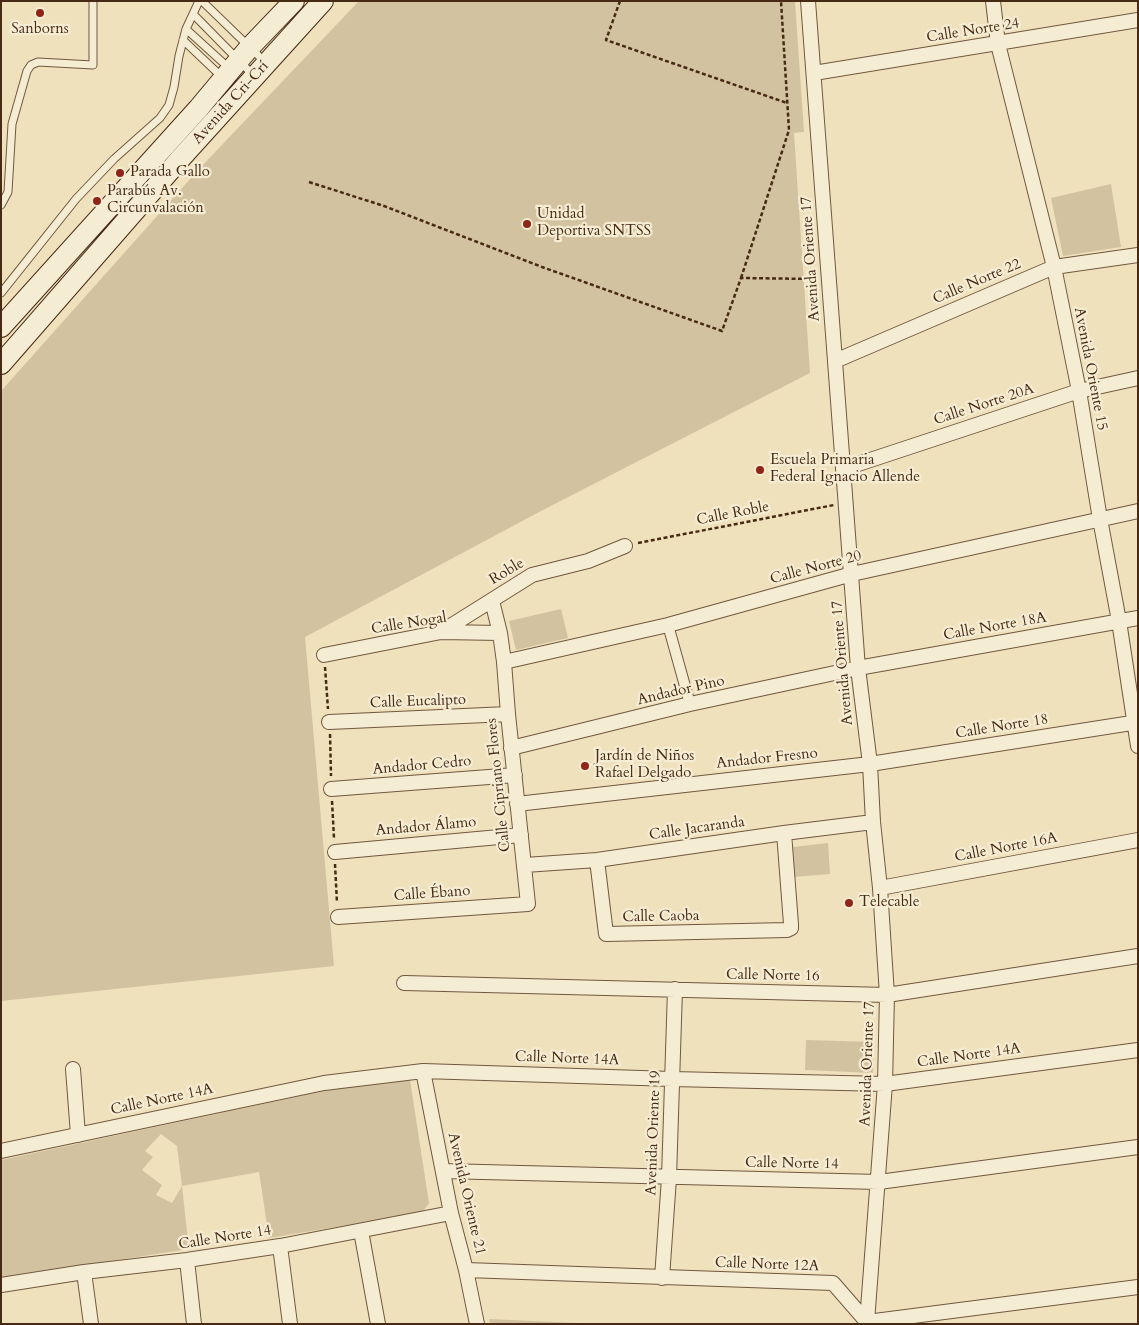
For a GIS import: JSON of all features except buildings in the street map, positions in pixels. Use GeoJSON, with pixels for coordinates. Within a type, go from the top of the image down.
{"type":"FeatureCollection","features":[{"type":"Feature","properties":{"kind":"main road","name":"Avenida Cri-Crí"},"geometry":{"type":"LineString","coordinates":[[1,364],[180,159],[235,74],[294,1]]}},
{"type":"Feature","properties":{"kind":"main road","name":"Avenida Cri-Crí"},"geometry":{"type":"LineString","coordinates":[[1,327],[198,109],[235,74],[260,70],[323,1]]}},
{"type":"Feature","properties":{"kind":"main road"},"geometry":{"type":"LineString","coordinates":[[180,159],[178,149],[206,116],[206,110],[198,109]]}},
{"type":"Feature","properties":{"kind":"street","name":"Avenida Oriente 17"},"geometry":{"type":"LineString","coordinates":[[808,1],[858,668],[870,764],[887,995],[885,1084],[867,1323]]}},
{"type":"Feature","properties":{"kind":"street","name":"Avenida Oriente 15"},"geometry":{"type":"LineString","coordinates":[[993,1],[998,44],[1054,267],[1079,391],[1136,723],[1138,746]]}},
{"type":"Feature","properties":{"kind":"street","name":"Calle Norte 24"},"geometry":{"type":"LineString","coordinates":[[814,73],[1138,20]]}},
{"type":"Feature","properties":{"kind":"street","name":"Calle Norte 22"},"geometry":{"type":"LineString","coordinates":[[835,361],[1054,267],[1138,255]]}},
{"type":"Feature","properties":{"kind":"street","name":"Calle Norte 20A"},"geometry":{"type":"LineString","coordinates":[[843,469],[1079,391],[1138,378]]}},
{"type":"Feature","properties":{"kind":"street","name":"Calle Norte 20"},"geometry":{"type":"LineString","coordinates":[[504,662],[668,625],[852,574],[1138,511]]}},
{"type":"Feature","properties":{"kind":"street","name":"Roble"},"geometry":{"type":"LineString","coordinates":[[442,632],[532,575],[588,560],[625,546]]}},
{"type":"Feature","properties":{"kind":"street","name":"Calle Cipriano Flores"},"geometry":{"type":"LineString","coordinates":[[492,601],[500,633],[504,662],[511,748],[528,904]]}},
{"type":"Feature","properties":{"kind":"street","name":"Calle Norte 18A"},"geometry":{"type":"LineString","coordinates":[[858,668],[1138,618]]}},
{"type":"Feature","properties":{"kind":"street"},"geometry":{"type":"LineString","coordinates":[[668,625],[690,704]]}},
{"type":"Feature","properties":{"kind":"street","name":"Calle Nogal"},"geometry":{"type":"LineString","coordinates":[[324,655],[442,632],[500,633]]}},
{"type":"Feature","properties":{"kind":"street","name":"Andador Pino"},"geometry":{"type":"LineString","coordinates":[[511,748],[690,704],[858,668]]}},
{"type":"Feature","properties":{"kind":"street","name":"Calle Eucalipto"},"geometry":{"type":"LineString","coordinates":[[330,722],[508,714]]}},
{"type":"Feature","properties":{"kind":"street","name":"Calle Norte 18"},"geometry":{"type":"LineString","coordinates":[[870,764],[1136,723]]}},
{"type":"Feature","properties":{"kind":"street","name":"Andador Fresno"},"geometry":{"type":"LineString","coordinates":[[517,804],[870,764]]}},
{"type":"Feature","properties":{"kind":"street","name":"Andador Cedro"},"geometry":{"type":"LineString","coordinates":[[331,790],[514,775]]}},
{"type":"Feature","properties":{"kind":"street","name":"Calle Jacaranda"},"geometry":{"type":"LineString","coordinates":[[525,865],[597,860],[873,822]]}},
{"type":"Feature","properties":{"kind":"street","name":"Calle Caoba"},"geometry":{"type":"LineString","coordinates":[[597,860],[606,934],[787,930],[791,928],[784,833]]}},
{"type":"Feature","properties":{"kind":"street","name":"Andador Álamo"},"geometry":{"type":"LineString","coordinates":[[335,852],[521,835]]}},
{"type":"Feature","properties":{"kind":"street","name":"Calle Norte 16A"},"geometry":{"type":"LineString","coordinates":[[880,888],[1138,840]]}},
{"type":"Feature","properties":{"kind":"street","name":"Calle Ébano"},"geometry":{"type":"LineString","coordinates":[[338,917],[528,904]]}},
{"type":"Feature","properties":{"kind":"street","name":"Calle Norte 16"},"geometry":{"type":"LineString","coordinates":[[404,983],[887,995],[1138,956]]}},
{"type":"Feature","properties":{"kind":"street","name":"Avenida Oriente 19"},"geometry":{"type":"LineString","coordinates":[[662,1278],[669,1178],[675,989]]}},
{"type":"Feature","properties":{"kind":"street","name":"Calle Norte 14A"},"geometry":{"type":"LineString","coordinates":[[1,1151],[316,1084],[423,1071],[885,1084],[1138,1050]]}},
{"type":"Feature","properties":{"kind":"street"},"geometry":{"type":"LineString","coordinates":[[73,1069],[78,1135]]}},
{"type":"Feature","properties":{"kind":"street","name":"Avenida Oriente 21"},"geometry":{"type":"LineString","coordinates":[[423,1071],[451,1213],[466,1270],[477,1324]]}},
{"type":"Feature","properties":{"kind":"street","name":"Calle Norte 14"},"geometry":{"type":"LineString","coordinates":[[443,1171],[879,1182],[1138,1146]]}},
{"type":"Feature","properties":{"kind":"street","name":"Calle Norte 14"},"geometry":{"type":"LineString","coordinates":[[1,1285],[280,1246],[451,1213]]}},
{"type":"Feature","properties":{"kind":"street"},"geometry":{"type":"LineString","coordinates":[[361,1231],[378,1324]]}},
{"type":"Feature","properties":{"kind":"street"},"geometry":{"type":"LineString","coordinates":[[280,1246],[290,1324]]}},
{"type":"Feature","properties":{"kind":"street"},"geometry":{"type":"LineString","coordinates":[[187,1260],[194,1324]]}},
{"type":"Feature","properties":{"kind":"street","name":"Calle Norte 12A"},"geometry":{"type":"LineString","coordinates":[[466,1270],[833,1283],[867,1323]]}},
{"type":"Feature","properties":{"kind":"street"},"geometry":{"type":"LineString","coordinates":[[84,1272],[91,1324]]}},
{"type":"Feature","properties":{"kind":"street"},"geometry":{"type":"LineString","coordinates":[[867,1323],[1138,1287]]}},
{"type":"Feature","properties":{"kind":"lane"},"geometry":{"type":"LineString","coordinates":[[1,205],[8,192],[12,124],[27,71],[31,64],[38,62],[93,65],[93,1]]}},
{"type":"Feature","properties":{"kind":"lane"},"geometry":{"type":"LineString","coordinates":[[1,292],[76,199],[114,159],[160,118],[169,105],[186,29],[200,1]]}},
{"type":"Feature","properties":{"kind":"lane"},"geometry":{"type":"LineString","coordinates":[[200,1],[235,74]]}},
{"type":"Feature","properties":{"kind":"lane"},"geometry":{"type":"LineString","coordinates":[[193,14],[235,74]]}},
{"type":"Feature","properties":{"kind":"lane"},"geometry":{"type":"LineString","coordinates":[[186,29],[235,74]]}},
{"type":"Feature","properties":{"kind":"lane"},"geometry":{"type":"LineString","coordinates":[[183,40],[235,74],[260,70]]}},
{"type":"Feature","properties":{"kind":"path"},"geometry":{"type":"LineString","coordinates":[[620,1],[606,40],[788,103]]}},
{"type":"Feature","properties":{"kind":"path"},"geometry":{"type":"LineString","coordinates":[[309,182],[384,206],[542,267],[722,331],[789,130],[781,1]]}},
{"type":"Feature","properties":{"kind":"path"},"geometry":{"type":"LineString","coordinates":[[741,278],[829,278]]}},
{"type":"Feature","properties":{"kind":"path","name":"Calle Roble"},"geometry":{"type":"LineString","coordinates":[[625,546],[845,503]]}},
{"type":"Feature","properties":{"kind":"shaded area"},"geometry":{"type":"Polygon","coordinates":[[[359,1],[795,1],[804,132],[794,133],[810,373],[541,511],[305,637],[334,966],[1,1001],[1,391],[199,169],[359,1]]]}},
{"type":"Feature","properties":{"kind":"shaded area"},"geometry":{"type":"Polygon","coordinates":[[[1111,184],[1121,247],[1063,256],[1051,198],[1111,184]]]}},
{"type":"Feature","properties":{"kind":"shaded area"},"geometry":{"type":"Polygon","coordinates":[[[561,609],[568,638],[516,650],[509,621],[561,609]]]}},
{"type":"Feature","properties":{"kind":"shaded area"},"geometry":{"type":"Polygon","coordinates":[[[828,843],[830,874],[794,877],[793,847],[828,843]]]}},
{"type":"Feature","properties":{"kind":"shaded area"},"geometry":{"type":"Polygon","coordinates":[[[806,1040],[874,1042],[873,1073],[805,1070],[806,1040]]]}},
{"type":"Feature","properties":{"kind":"shaded area"},"geometry":{"type":"Polygon","coordinates":[[[410,1080],[429,1203],[422,1213],[269,1238],[259,1172],[182,1186],[189,1249],[1,1278],[1,1160],[342,1087],[410,1080]],[[161,1134],[145,1151],[153,1157],[142,1170],[162,1185],[156,1195],[172,1203],[182,1186],[177,1146],[161,1134]]]}},
{"type":"Feature","properties":{"kind":"shaded area"},"geometry":{"type":"Polygon","coordinates":[[[489,1319],[600,1324],[490,1324],[489,1319]]]}},
{"type":"Feature","properties":{"kind":"place","name":"Sanborns"},"geometry":{"type":"Point","coordinates":[40,13]}},
{"type":"Feature","properties":{"kind":"place","name":"Parada Gallo"},"geometry":{"type":"Point","coordinates":[120,173]}},
{"type":"Feature","properties":{"kind":"place","name":"Parabús Av. Circunvalación"},"geometry":{"type":"Point","coordinates":[97,201]}},
{"type":"Feature","properties":{"kind":"place","name":"Unidad Deportiva SNTSS"},"geometry":{"type":"Point","coordinates":[527,224]}},
{"type":"Feature","properties":{"kind":"place","name":"Escuela Primaria Federal Ignacio Allende"},"geometry":{"type":"Point","coordinates":[760,470]}},
{"type":"Feature","properties":{"kind":"place","name":"Jardín de Niños Rafael Delgado"},"geometry":{"type":"Point","coordinates":[585,766]}},
{"type":"Feature","properties":{"kind":"place","name":"Telecable"},"geometry":{"type":"Point","coordinates":[849,903]}}]}
